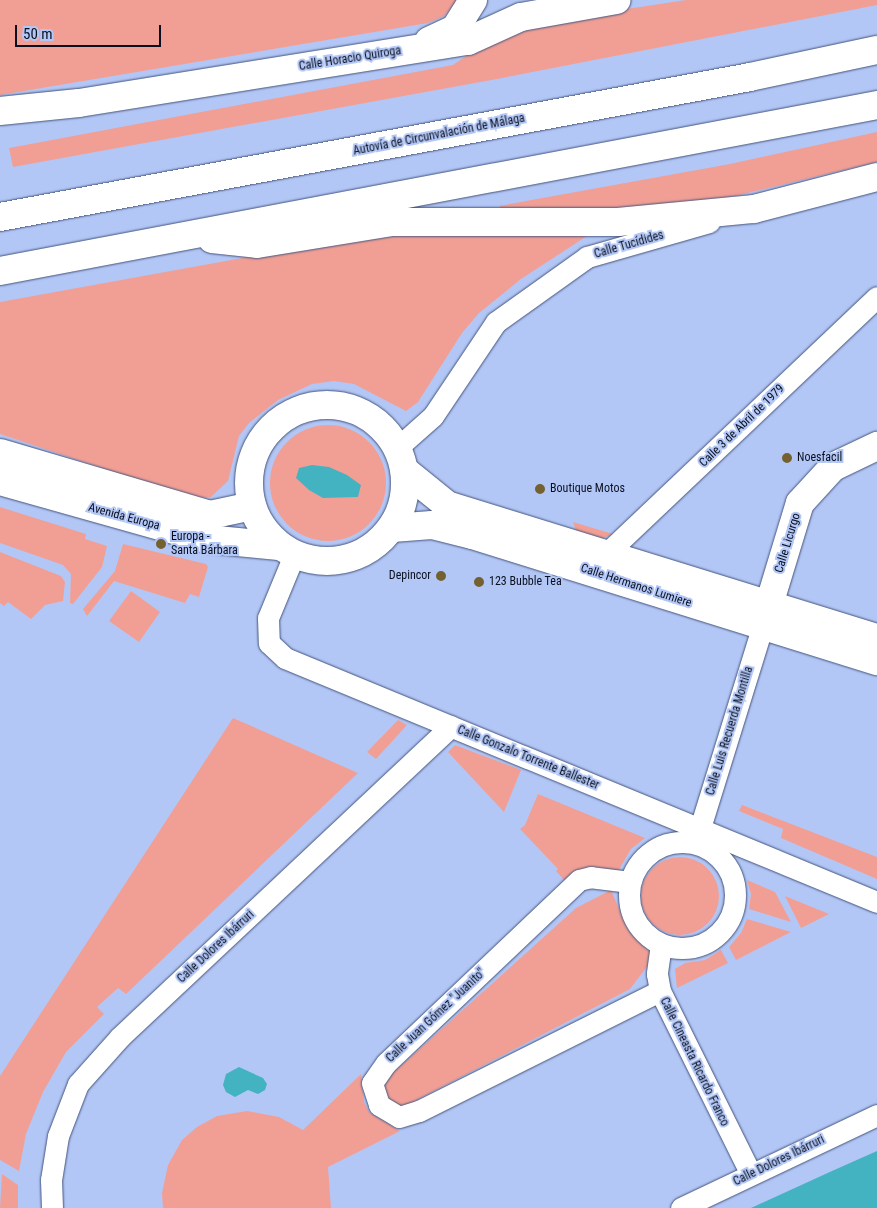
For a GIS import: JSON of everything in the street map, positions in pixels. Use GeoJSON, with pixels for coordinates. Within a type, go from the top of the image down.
{"type":"FeatureCollection","features":[{"type":"Feature","properties":{"kind":"main road"},"geometry":{"type":"LineString","coordinates":[[412,49],[455,29],[473,0]]}},
{"type":"Feature","properties":{"kind":"main road","name":"Calle Horacio Quiroga"},"geometry":{"type":"LineString","coordinates":[[0,111],[79,103],[468,41],[521,17],[616,0]]}},
{"type":"Feature","properties":{"kind":"main road","name":"Autovía de Circunvalación de Málaga"},"geometry":{"type":"LineString","coordinates":[[0,217],[750,77],[877,50]]}},
{"type":"Feature","properties":{"kind":"main road","name":"Calle Horacio Quiroga"},"geometry":{"type":"LineString","coordinates":[[0,121],[79,103]]}},
{"type":"Feature","properties":{"kind":"main road"},"geometry":{"type":"LineString","coordinates":[[0,271],[877,105]]}},
{"type":"Feature","properties":{"kind":"main road","name":"Calle Tucídides"},"geometry":{"type":"LineString","coordinates":[[754,209],[877,178]]}},
{"type":"Feature","properties":{"kind":"main road"},"geometry":{"type":"LineString","coordinates":[[181,236],[257,244],[392,222],[618,222],[754,209]]}},
{"type":"Feature","properties":{"kind":"main road"},"geometry":{"type":"LineString","coordinates":[[329,404],[357,410],[381,425],[401,460],[403,501],[392,528],[362,554],[340,561],[317,561],[287,550],[262,528],[252,506],[248,485],[250,465],[258,444],[276,422],[301,408],[329,404]]}},
{"type":"Feature","properties":{"kind":"main road","name":"Calle Licurgo"},"geometry":{"type":"LineString","coordinates":[[766,616],[800,503],[833,467],[877,446]]}},
{"type":"Feature","properties":{"kind":"main road","name":"Avenida Europa"},"geometry":{"type":"LineString","coordinates":[[0,453],[210,515],[252,506]]}},
{"type":"Feature","properties":{"kind":"main road","name":"Calle Hermanos Lumiere"},"geometry":{"type":"LineString","coordinates":[[401,460],[447,505],[606,554],[877,660]]}},
{"type":"Feature","properties":{"kind":"main road","name":"Avenida Europa"},"geometry":{"type":"LineString","coordinates":[[0,481],[207,539],[287,550]]}},
{"type":"Feature","properties":{"kind":"main road","name":"Calle Hermanos Lumiere"},"geometry":{"type":"LineString","coordinates":[[392,528],[432,525],[766,616],[877,638]]}},
{"type":"Feature","properties":{"kind":"street","name":"Calle Tucídides"},"geometry":{"type":"LineString","coordinates":[[401,460],[496,322],[587,257],[754,209]]}},
{"type":"Feature","properties":{"kind":"street","name":"Calle 3 de Abril de 1979"},"geometry":{"type":"LineString","coordinates":[[606,554],[877,297]]}},
{"type":"Feature","properties":{"kind":"street","name":"Calle Gonzalo Torrente Ballester"},"geometry":{"type":"LineString","coordinates":[[287,550],[268,618],[270,643],[285,658],[451,726],[700,837],[877,902]]}},
{"type":"Feature","properties":{"kind":"street","name":"Calle Luis Recuerda Montilla"},"geometry":{"type":"LineString","coordinates":[[700,837],[766,616]]}},
{"type":"Feature","properties":{"kind":"street","name":"Calle Dolores Ibárruri"},"geometry":{"type":"LineString","coordinates":[[52,1208],[51,1180],[58,1136],[78,1084],[120,1037],[451,726]]}},
{"type":"Feature","properties":{"kind":"street"},"geometry":{"type":"LineString","coordinates":[[700,837],[724,864],[732,878],[733,909],[724,928],[704,943],[675,948],[661,944],[638,925],[631,912],[630,882],[637,866],[657,849],[700,837]]}},
{"type":"Feature","properties":{"kind":"street","name":"Calle Juan Gómez \"Juanito\""},"geometry":{"type":"LineString","coordinates":[[630,882],[591,877],[579,880],[386,1063],[372,1083],[379,1104],[399,1117],[419,1111],[660,991]]}},
{"type":"Feature","properties":{"kind":"street","name":"Calle Cineasta Ricardo Franco"},"geometry":{"type":"LineString","coordinates":[[661,944],[657,974],[660,991],[750,1174]]}},
{"type":"Feature","properties":{"kind":"street","name":"Calle Dolores Ibárruri"},"geometry":{"type":"LineString","coordinates":[[681,1208],[877,1115]]}},
{"type":"Feature","properties":{"kind":"shaded area"},"geometry":{"type":"Polygon","coordinates":[[[0,0],[458,0],[444,16],[428,23],[0,95],[0,0]]]}},
{"type":"Feature","properties":{"kind":"shaded area"},"geometry":{"type":"Polygon","coordinates":[[[686,0],[877,0],[877,5],[497,79],[13,167],[9,148],[453,65],[488,41],[554,20],[686,0]]]}},
{"type":"Feature","properties":{"kind":"shaded area"},"geometry":{"type":"Polygon","coordinates":[[[877,132],[877,162],[735,196],[637,214],[501,209],[499,206],[730,164],[877,132]]]}},
{"type":"Feature","properties":{"kind":"shaded area"},"geometry":{"type":"Polygon","coordinates":[[[374,234],[587,236],[521,279],[479,313],[462,333],[418,402],[406,411],[354,384],[334,381],[312,384],[278,400],[249,423],[239,436],[228,481],[211,497],[192,498],[0,434],[0,302],[374,234]]]}},
{"type":"Feature","properties":{"kind":"shaded area"},"geometry":{"type":"Polygon","coordinates":[[[328,425],[350,429],[369,442],[382,461],[386,483],[382,505],[369,524],[350,537],[328,541],[306,537],[287,524],[274,505],[270,483],[274,461],[287,442],[306,429],[328,425]]]}},
{"type":"Feature","properties":{"kind":"shaded area"},"geometry":{"type":"Polygon","coordinates":[[[312,465],[329,467],[347,475],[361,485],[358,497],[323,498],[309,490],[296,478],[299,468],[312,465]]]}},
{"type":"Feature","properties":{"kind":"shaded area"},"geometry":{"type":"Polygon","coordinates":[[[0,507],[86,534],[85,539],[107,546],[102,567],[73,604],[70,603],[71,574],[63,565],[0,543],[0,507]]]}},
{"type":"Feature","properties":{"kind":"shaded area"},"geometry":{"type":"Polygon","coordinates":[[[573,522],[613,534],[593,542],[578,536],[573,522]]]}},
{"type":"Feature","properties":{"kind":"shaded area"},"geometry":{"type":"Polygon","coordinates":[[[123,544],[206,564],[208,567],[199,597],[190,594],[185,603],[114,581],[87,616],[83,609],[115,571],[123,544]]]}},
{"type":"Feature","properties":{"kind":"shaded area"},"geometry":{"type":"Polygon","coordinates":[[[0,552],[61,576],[65,582],[63,601],[45,605],[31,619],[8,602],[4,606],[0,603],[0,552]]]}},
{"type":"Feature","properties":{"kind":"shaded area"},"geometry":{"type":"Polygon","coordinates":[[[131,591],[160,612],[139,642],[109,621],[131,591]]]}},
{"type":"Feature","properties":{"kind":"shaded area"},"geometry":{"type":"Polygon","coordinates":[[[233,718],[358,773],[126,994],[118,988],[97,1007],[104,1014],[66,1052],[43,1092],[26,1134],[19,1171],[0,1160],[0,1076],[233,718]]]}},
{"type":"Feature","properties":{"kind":"shaded area"},"geometry":{"type":"Polygon","coordinates":[[[398,720],[407,725],[376,759],[367,752],[398,720]]]}},
{"type":"Feature","properties":{"kind":"shaded area"},"geometry":{"type":"Polygon","coordinates":[[[455,745],[521,770],[504,812],[448,752],[455,745]]]}},
{"type":"Feature","properties":{"kind":"shaded area"},"geometry":{"type":"Polygon","coordinates":[[[538,794],[645,838],[631,849],[617,873],[564,880],[556,871],[558,869],[520,829],[525,825],[538,794]]]}},
{"type":"Feature","properties":{"kind":"shaded area"},"geometry":{"type":"Polygon","coordinates":[[[742,805],[877,857],[877,879],[781,838],[783,829],[739,811],[742,805]]]}},
{"type":"Feature","properties":{"kind":"shaded area"},"geometry":{"type":"Polygon","coordinates":[[[672,857],[688,857],[702,863],[713,874],[719,888],[719,904],[713,918],[702,929],[688,935],[672,935],[658,929],[647,918],[641,904],[641,888],[647,874],[658,863],[672,857]]]}},
{"type":"Feature","properties":{"kind":"shaded area"},"geometry":{"type":"Polygon","coordinates":[[[747,880],[775,892],[791,922],[749,909],[751,894],[747,880]]]}},
{"type":"Feature","properties":{"kind":"shaded area"},"geometry":{"type":"Polygon","coordinates":[[[611,890],[628,930],[650,952],[649,964],[630,989],[403,1107],[391,1105],[382,1093],[384,1081],[576,908],[611,890]]]}},
{"type":"Feature","properties":{"kind":"shaded area"},"geometry":{"type":"Polygon","coordinates":[[[785,896],[829,914],[801,928],[785,896]]]}},
{"type":"Feature","properties":{"kind":"shaded area"},"geometry":{"type":"Polygon","coordinates":[[[747,919],[791,932],[736,960],[729,947],[741,933],[747,919]]]}},
{"type":"Feature","properties":{"kind":"shaded area"},"geometry":{"type":"Polygon","coordinates":[[[721,950],[728,963],[677,988],[675,969],[685,963],[705,960],[721,950]]]}},
{"type":"Feature","properties":{"kind":"shaded area"},"geometry":{"type":"Polygon","coordinates":[[[239,1067],[263,1078],[267,1084],[265,1090],[258,1094],[248,1090],[235,1097],[226,1092],[223,1085],[226,1074],[239,1067]]]}},
{"type":"Feature","properties":{"kind":"shaded area"},"geometry":{"type":"Polygon","coordinates":[[[361,1074],[364,1102],[369,1112],[400,1131],[328,1167],[331,1208],[163,1208],[162,1193],[168,1165],[182,1140],[197,1127],[217,1116],[247,1111],[279,1117],[303,1130],[361,1074]]]}},
{"type":"Feature","properties":{"kind":"shaded area"},"geometry":{"type":"Polygon","coordinates":[[[877,1151],[877,1208],[751,1208],[832,1171],[877,1151]]]}},
{"type":"Feature","properties":{"kind":"shaded area"},"geometry":{"type":"Polygon","coordinates":[[[2,1174],[18,1185],[18,1208],[0,1208],[2,1174]]]}},
{"type":"Feature","properties":{"kind":"place","name":"Noesfacil"},"geometry":{"type":"Point","coordinates":[787,458]}},
{"type":"Feature","properties":{"kind":"place","name":"Boutique Motos"},"geometry":{"type":"Point","coordinates":[540,489]}},
{"type":"Feature","properties":{"kind":"place","name":"Europa - Santa Bárbara"},"geometry":{"type":"Point","coordinates":[161,544]}},
{"type":"Feature","properties":{"kind":"place","name":"Depincor"},"geometry":{"type":"Point","coordinates":[441,576]}},
{"type":"Feature","properties":{"kind":"place","name":"123 Bubble Tea"},"geometry":{"type":"Point","coordinates":[479,582]}}]}
